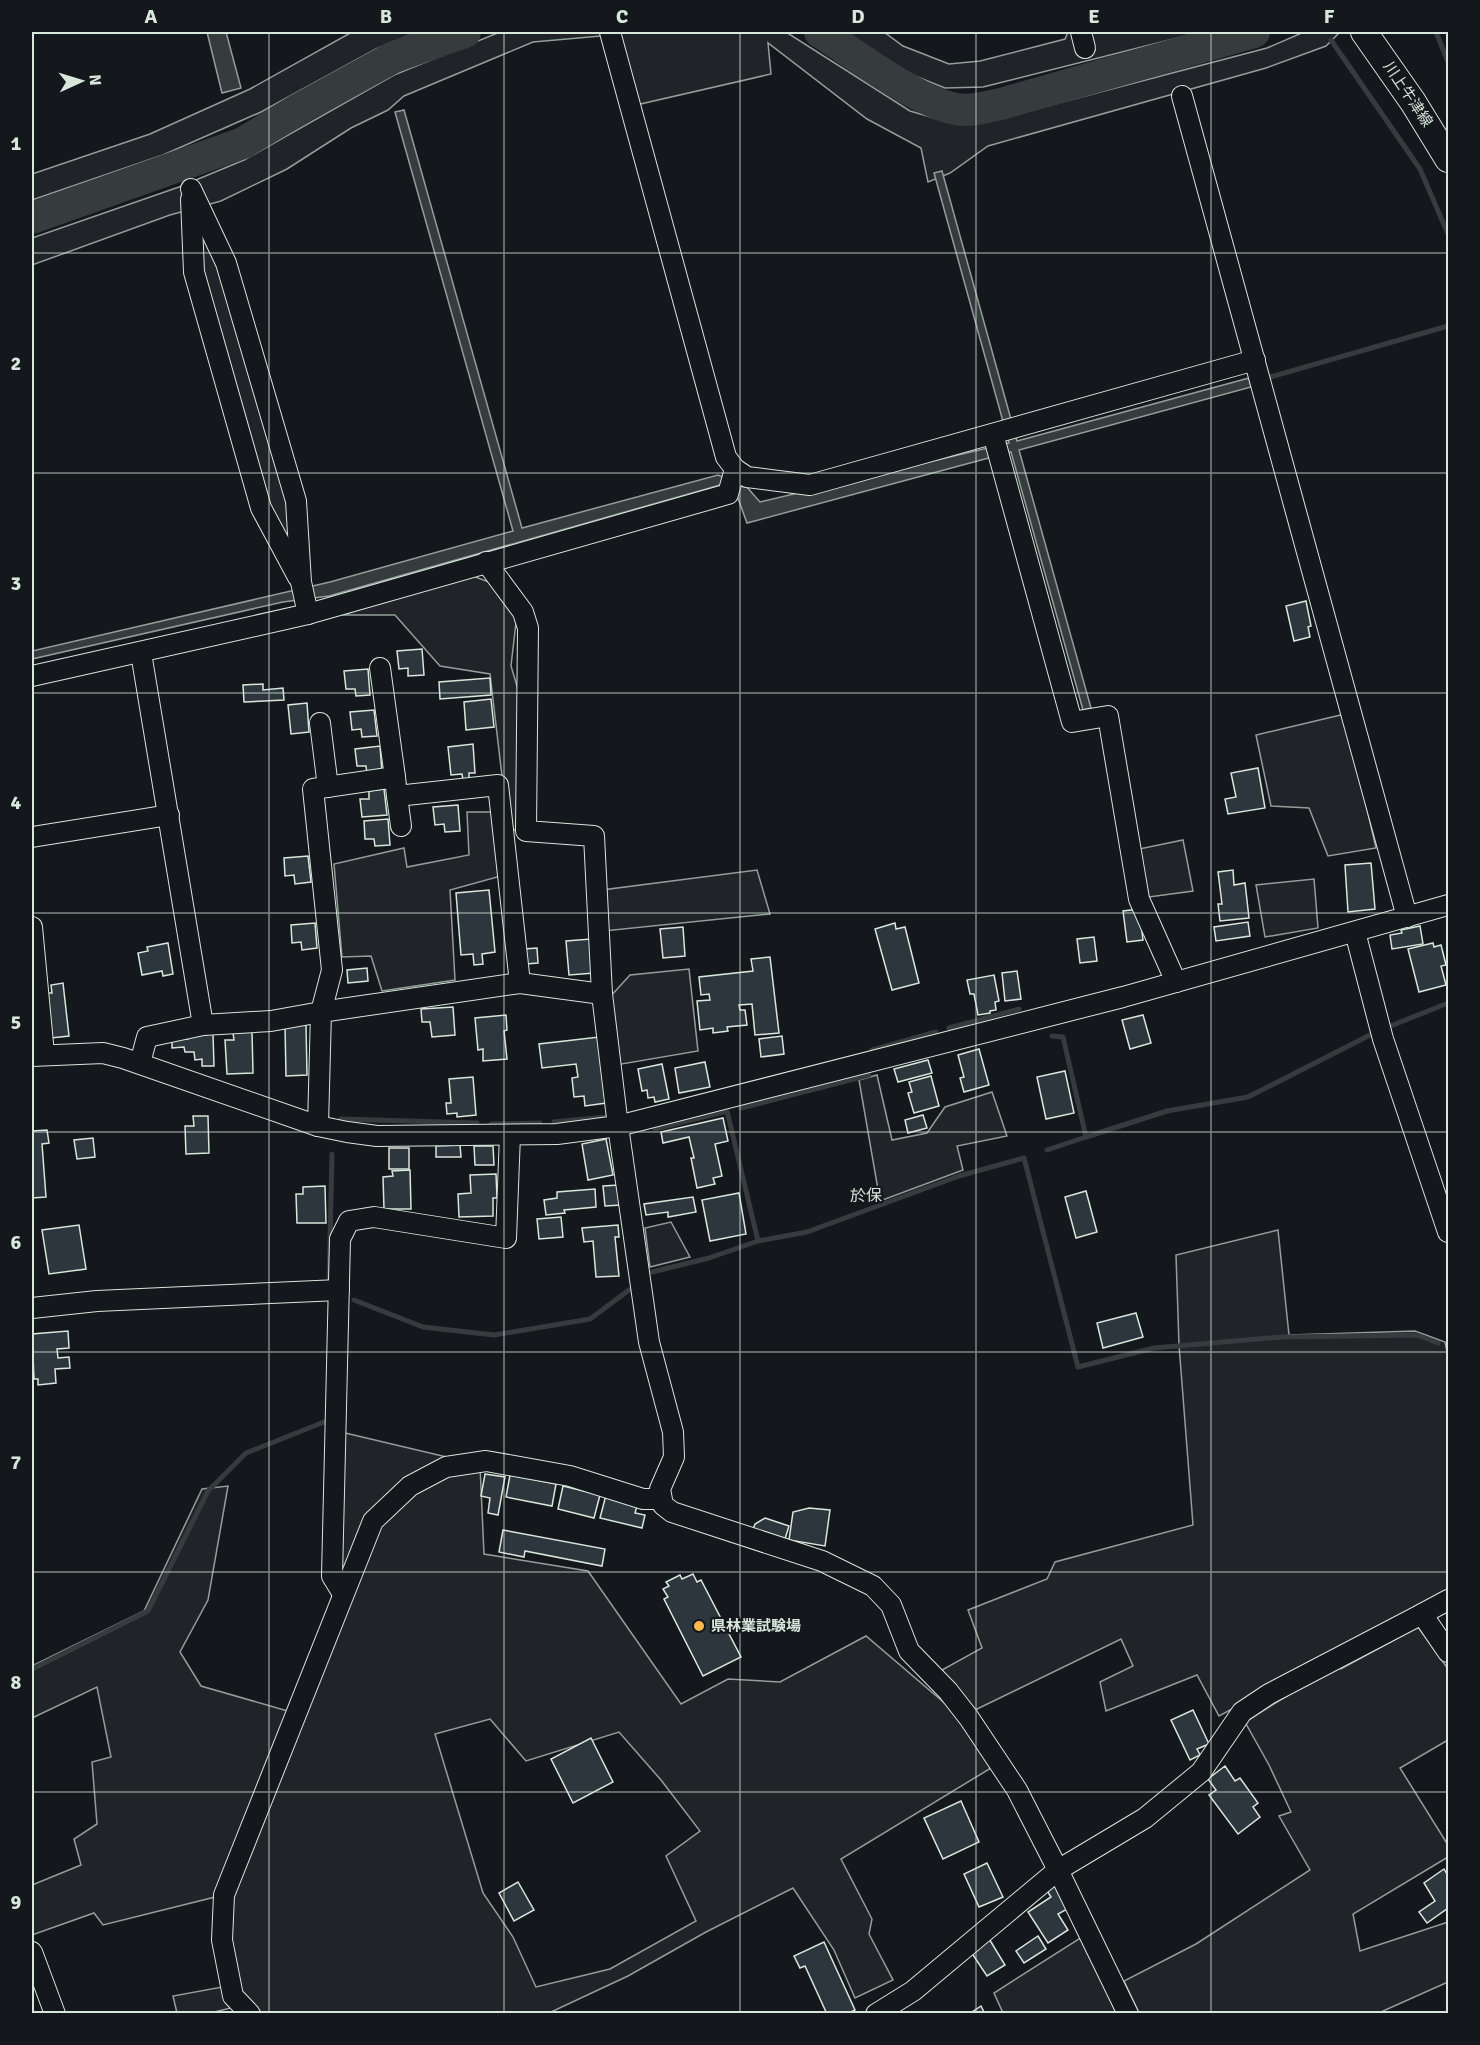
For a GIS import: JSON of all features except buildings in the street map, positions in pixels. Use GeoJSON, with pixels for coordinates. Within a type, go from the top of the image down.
{"type":"FeatureCollection","features":[{"type":"Feature","properties":{"kind":"main road","name":"川上牛津線"},"geometry":{"type":"LineString","coordinates":[[1364,32],[1449,159]]}},
{"type":"Feature","properties":{"kind":"street"},"geometry":{"type":"LineString","coordinates":[[610,32],[726,458],[735,469],[747,477],[810,485],[1001,439],[1255,360]]}},
{"type":"Feature","properties":{"kind":"street"},"geometry":{"type":"LineString","coordinates":[[1182,96],[1407,917]]}},
{"type":"Feature","properties":{"kind":"street"},"geometry":{"type":"LineString","coordinates":[[301,582],[261,508],[194,272],[191,189],[226,263],[296,501],[301,582],[308,614]]}},
{"type":"Feature","properties":{"kind":"street"},"geometry":{"type":"LineString","coordinates":[[1001,439],[1072,722],[1108,716],[1139,899],[1176,982]]}},
{"type":"Feature","properties":{"kind":"street"},"geometry":{"type":"LineString","coordinates":[[32,676],[308,614],[728,494],[735,469]]}},
{"type":"Feature","properties":{"kind":"street"},"geometry":{"type":"LineString","coordinates":[[486,562],[523,612],[528,628],[526,831],[594,836],[602,994],[618,1126],[649,1342],[673,1432],[674,1457],[660,1489],[660,1498],[672,1512],[822,1561],[873,1586],[891,1605],[909,1651],[948,1691],[969,1718],[1017,1790],[1059,1870],[1128,2013]]}},
{"type":"Feature","properties":{"kind":"street"},"geometry":{"type":"LineString","coordinates":[[141,653],[203,1025]]}},
{"type":"Feature","properties":{"kind":"street"},"geometry":{"type":"LineString","coordinates":[[380,668],[402,826]]}},
{"type":"Feature","properties":{"kind":"street"},"geometry":{"type":"LineString","coordinates":[[320,723],[328,787]]}},
{"type":"Feature","properties":{"kind":"street"},"geometry":{"type":"LineString","coordinates":[[318,1126],[321,1012],[332,970],[313,789],[498,785],[520,983]]}},
{"type":"Feature","properties":{"kind":"street"},"geometry":{"type":"LineString","coordinates":[[32,837],[169,815]]}},
{"type":"Feature","properties":{"kind":"street"},"geometry":{"type":"LineString","coordinates":[[32,927],[38,1055],[103,1053],[140,1063],[318,1126],[347,1132],[377,1136],[510,1135],[557,1134],[618,1126],[1030,1022],[1449,905]]}},
{"type":"Feature","properties":{"kind":"street"},"geometry":{"type":"LineString","coordinates":[[1355,932],[1383,1039],[1449,1232]]}},
{"type":"Feature","properties":{"kind":"street"},"geometry":{"type":"LineString","coordinates":[[140,1063],[147,1037],[203,1025],[271,1021],[520,983],[602,994]]}},
{"type":"Feature","properties":{"kind":"street"},"geometry":{"type":"LineString","coordinates":[[343,1594],[332,1576],[340,1239],[349,1221],[374,1217],[506,1238],[510,1135]]}},
{"type":"Feature","properties":{"kind":"street"},"geometry":{"type":"LineString","coordinates":[[32,1308],[97,1301],[339,1290]]}},
{"type":"Feature","properties":{"kind":"street"},"geometry":{"type":"LineString","coordinates":[[250,2013],[233,1996],[222,1940],[224,1895],[373,1521],[410,1486],[446,1467],[486,1461],[570,1476],[643,1500],[660,1498]]}},
{"type":"Feature","properties":{"kind":"street"},"geometry":{"type":"LineString","coordinates":[[876,2013],[913,1991],[1059,1870],[1145,1818],[1200,1772],[1242,1712],[1269,1694],[1449,1600]]}},
{"type":"Feature","properties":{"kind":"street"},"geometry":{"type":"LineString","coordinates":[[1422,1614],[1449,1652]]}},
{"type":"Feature","properties":{"kind":"street"},"geometry":{"type":"LineString","coordinates":[[32,1952],[40,1996],[55,2013]]}},
{"type":"Feature","properties":{"kind":"shaded area"},"geometry":{"type":"Polygon","coordinates":[[[207,32],[226,32],[241,88],[222,93],[207,32]]]}},
{"type":"Feature","properties":{"kind":"shaded area"},"geometry":{"type":"Polygon","coordinates":[[[352,32],[418,32],[376,49],[261,112],[163,155],[32,200],[32,174],[150,134],[250,89],[352,32]]]}},
{"type":"Feature","properties":{"kind":"shaded area"},"geometry":{"type":"Polygon","coordinates":[[[500,32],[615,32],[601,36],[533,42],[404,96],[388,110],[351,128],[287,169],[221,201],[170,215],[32,265],[32,238],[179,187],[244,160],[394,75],[500,32]]]}},
{"type":"Feature","properties":{"kind":"shaded area"},"geometry":{"type":"Polygon","coordinates":[[[620,32],[786,32],[910,111],[951,123],[990,121],[1267,48],[1304,32],[1339,33],[1326,46],[1266,68],[988,146],[950,173],[928,182],[921,148],[867,119],[768,43],[771,74],[636,105],[620,32]]]}},
{"type":"Feature","properties":{"kind":"shaded area"},"geometry":{"type":"Polygon","coordinates":[[[845,32],[884,32],[903,46],[949,64],[980,61],[1065,39],[1068,32],[1201,32],[983,87],[945,88],[895,68],[845,32]]]}},
{"type":"Feature","properties":{"kind":"shaded area"},"geometry":{"type":"Polygon","coordinates":[[[404,110],[522,528],[718,475],[745,485],[760,502],[1009,443],[934,173],[942,171],[1017,441],[1249,378],[1251,387],[1019,450],[1091,708],[1083,710],[1011,452],[747,523],[736,493],[720,485],[329,596],[283,602],[32,659],[32,651],[330,582],[513,531],[395,112],[404,110]]]}},
{"type":"Feature","properties":{"kind":"shaded area"},"geometry":{"type":"Polygon","coordinates":[[[199,216],[223,266],[291,503],[293,548],[268,508],[201,275],[199,216]]]}},
{"type":"Feature","properties":{"kind":"shaded area"},"geometry":{"type":"Polygon","coordinates":[[[470,575],[497,585],[517,614],[511,666],[523,706],[519,832],[508,827],[490,674],[440,666],[395,615],[342,615],[470,575]]]}},
{"type":"Feature","properties":{"kind":"shaded area"},"geometry":{"type":"Polygon","coordinates":[[[1345,714],[1376,848],[1328,856],[1309,808],[1271,806],[1256,735],[1345,714]]]}},
{"type":"Feature","properties":{"kind":"shaded area"},"geometry":{"type":"Polygon","coordinates":[[[467,812],[497,812],[501,876],[450,890],[455,980],[382,991],[371,956],[342,957],[334,864],[404,848],[407,867],[469,855],[467,812]]]}},
{"type":"Feature","properties":{"kind":"shaded area"},"geometry":{"type":"Polygon","coordinates":[[[1183,840],[1193,891],[1149,897],[1139,849],[1183,840]]]}},
{"type":"Feature","properties":{"kind":"shaded area"},"geometry":{"type":"Polygon","coordinates":[[[757,870],[770,914],[604,931],[602,890],[757,870]]]}},
{"type":"Feature","properties":{"kind":"shaded area"},"geometry":{"type":"Polygon","coordinates":[[[1314,879],[1318,928],[1265,937],[1256,885],[1314,879]]]}},
{"type":"Feature","properties":{"kind":"shaded area"},"geometry":{"type":"Polygon","coordinates":[[[689,969],[698,1051],[616,1065],[609,998],[630,975],[689,969]]]}},
{"type":"Feature","properties":{"kind":"shaded area"},"geometry":{"type":"Polygon","coordinates":[[[877,1075],[892,1140],[927,1133],[945,1107],[992,1092],[1007,1136],[957,1146],[963,1170],[880,1201],[859,1080],[877,1075]]]}},
{"type":"Feature","properties":{"kind":"shaded area"},"geometry":{"type":"Polygon","coordinates":[[[671,1222],[690,1257],[650,1267],[645,1228],[671,1222]]]}},
{"type":"Feature","properties":{"kind":"shaded area"},"geometry":{"type":"Polygon","coordinates":[[[1278,1230],[1289,1335],[1415,1331],[1445,1342],[1448,1356],[1448,1591],[1336,1650],[1341,1669],[1418,1627],[1448,1669],[1448,1740],[1400,1768],[1448,1845],[1448,1857],[1353,1914],[1360,1951],[1448,1922],[1448,1982],[1383,2011],[1383,2013],[1139,2013],[1124,1981],[1196,1944],[1310,1870],[1279,1816],[1291,1812],[1269,1765],[1245,1722],[1290,1694],[1283,1682],[1219,1716],[1197,1675],[1106,1711],[1100,1682],[1133,1666],[1121,1639],[975,1710],[942,1670],[982,1648],[968,1610],[1047,1579],[1055,1562],[1193,1525],[1179,1345],[1176,1255],[1278,1230]]]}},
{"type":"Feature","properties":{"kind":"shaded area"},"geometry":{"type":"Polygon","coordinates":[[[341,1432],[451,1458],[407,1482],[346,1572],[339,1570],[341,1432]]]}},
{"type":"Feature","properties":{"kind":"shaded area"},"geometry":{"type":"Polygon","coordinates":[[[480,1466],[484,1554],[588,1571],[681,1704],[728,1679],[780,1682],[866,1636],[955,1712],[991,1768],[841,1859],[872,1919],[869,1934],[893,1980],[855,1998],[834,1950],[793,1888],[706,1932],[628,1976],[549,2013],[256,2013],[239,1994],[226,1940],[228,1899],[380,1523],[415,1490],[447,1473],[480,1466]],[[490,1719],[435,1734],[483,1893],[513,1937],[536,1987],[610,1969],[696,1921],[666,1856],[700,1831],[661,1780],[619,1732],[526,1761],[490,1719]]]}},
{"type":"Feature","properties":{"kind":"shaded area"},"geometry":{"type":"Polygon","coordinates":[[[228,1486],[208,1600],[180,1652],[201,1686],[291,1712],[219,1896],[103,1925],[94,1913],[32,1935],[32,1885],[81,1865],[74,1839],[97,1824],[92,1762],[111,1757],[97,1687],[32,1718],[32,1666],[144,1611],[202,1489],[228,1486]]]}},
{"type":"Feature","properties":{"kind":"shaded area"},"geometry":{"type":"Polygon","coordinates":[[[1085,1935],[1120,2013],[1003,2013],[994,1993],[1085,1935]]]}},
{"type":"Feature","properties":{"kind":"shaded area"},"geometry":{"type":"Polygon","coordinates":[[[222,1987],[231,2008],[210,2013],[177,2013],[173,1996],[222,1987]]]}},
{"type":"Feature","properties":{"kind":"waterway"},"geometry":{"type":"LineString","coordinates":[[32,218],[243,143],[299,109],[394,57],[465,32]]}},
{"type":"Feature","properties":{"kind":"waterway"},"geometry":{"type":"LineString","coordinates":[[820,32],[886,76],[923,97],[940,105],[967,110],[1001,104],[1254,32]]}},
{"type":"Feature","properties":{"kind":"waterway"},"geometry":{"type":"LineString","coordinates":[[1436,32],[1448,62]]}},
{"type":"Feature","properties":{"kind":"waterway"},"geometry":{"type":"LineString","coordinates":[[1331,40],[1420,169],[1448,234]]}},
{"type":"Feature","properties":{"kind":"waterway"},"geometry":{"type":"LineString","coordinates":[[1270,377],[1448,326]]}},
{"type":"Feature","properties":{"kind":"waterway"},"geometry":{"type":"LineString","coordinates":[[1388,1027],[1448,1003]]}},
{"type":"Feature","properties":{"kind":"waterway"},"geometry":{"type":"LineString","coordinates":[[949,1028],[1019,1009]]}},
{"type":"Feature","properties":{"kind":"waterway"},"geometry":{"type":"LineString","coordinates":[[872,1050],[936,1032]]}},
{"type":"Feature","properties":{"kind":"waterway"},"geometry":{"type":"LineString","coordinates":[[1052,1036],[1063,1037],[1086,1137],[1167,1111],[1248,1097],[1372,1034]]}},
{"type":"Feature","properties":{"kind":"waterway"},"geometry":{"type":"LineString","coordinates":[[741,1108],[869,1075]]}},
{"type":"Feature","properties":{"kind":"waterway"},"geometry":{"type":"LineString","coordinates":[[655,1129],[727,1111],[758,1241]]}},
{"type":"Feature","properties":{"kind":"waterway"},"geometry":{"type":"LineString","coordinates":[[554,1122],[606,1117]]}},
{"type":"Feature","properties":{"kind":"waterway"},"geometry":{"type":"LineString","coordinates":[[341,1119],[477,1123]]}},
{"type":"Feature","properties":{"kind":"waterway"},"geometry":{"type":"LineString","coordinates":[[491,1124],[540,1123]]}},
{"type":"Feature","properties":{"kind":"waterway"},"geometry":{"type":"LineString","coordinates":[[1047,1150],[1086,1137]]}},
{"type":"Feature","properties":{"kind":"waterway"},"geometry":{"type":"LineString","coordinates":[[329,1282],[332,1154]]}},
{"type":"Feature","properties":{"kind":"waterway"},"geometry":{"type":"LineString","coordinates":[[652,1272],[709,1258],[758,1241],[807,1232],[959,1176],[1024,1158],[1078,1367],[1154,1348],[1282,1337],[1417,1335],[1438,1343]]}},
{"type":"Feature","properties":{"kind":"waterway"},"geometry":{"type":"LineString","coordinates":[[354,1300],[423,1327],[494,1335],[590,1319],[629,1290]]}},
{"type":"Feature","properties":{"kind":"waterway"},"geometry":{"type":"LineString","coordinates":[[32,1669],[148,1611],[208,1491],[246,1453],[329,1420]]}},
{"type":"Feature","properties":{"kind":"place","name":"県林業試験場"},"geometry":{"type":"Point","coordinates":[699,1626]}},
{"type":"Feature","properties":{"kind":"district","name":"於保"},"geometry":{"type":"Point","coordinates":[866,1195]}}]}
